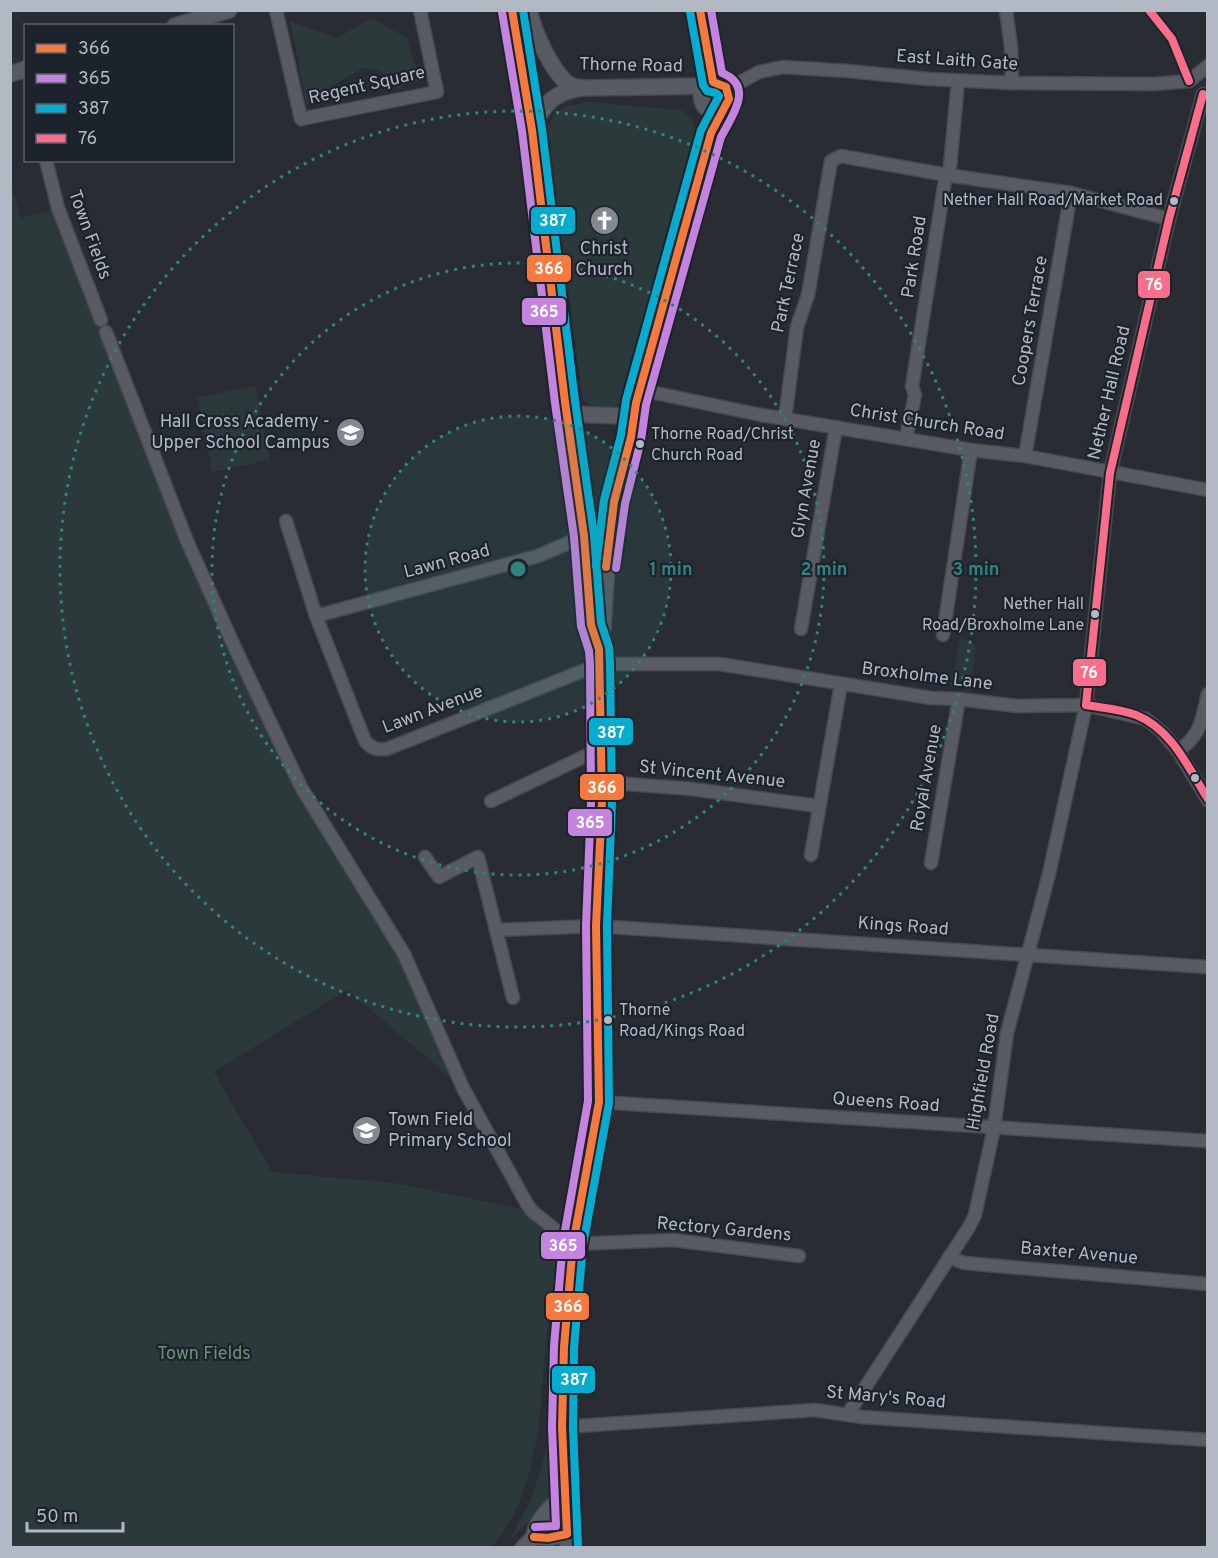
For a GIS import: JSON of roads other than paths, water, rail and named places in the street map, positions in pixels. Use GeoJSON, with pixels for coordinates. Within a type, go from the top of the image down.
{"type":"FeatureCollection","features":[{"type":"Feature","properties":{"kind":"street"},"geometry":{"type":"LineString","coordinates":[[182,24],[229,10]]}},
{"type":"Feature","properties":{"kind":"street","name":"Regent Square"},"geometry":{"type":"LineString","coordinates":[[276,10],[301,119],[437,92],[420,10]]}},
{"type":"Feature","properties":{"kind":"street"},"geometry":{"type":"LineString","coordinates":[[512,10],[532,130],[584,537],[591,625],[599,657]]}},
{"type":"Feature","properties":{"kind":"street","name":"Thorne Road"},"geometry":{"type":"LineString","coordinates":[[529,10],[531,20],[553,64],[566,82],[573,86],[582,88],[709,84]]}},
{"type":"Feature","properties":{"kind":"street"},"geometry":{"type":"LineString","coordinates":[[700,10],[709,84],[701,94],[701,99],[706,108],[715,111],[724,108]]}},
{"type":"Feature","properties":{"kind":"street"},"geometry":{"type":"LineString","coordinates":[[1006,10],[1011,47],[1012,83]]}},
{"type":"Feature","properties":{"kind":"street"},"geometry":{"type":"LineString","coordinates":[[1205,96],[1190,81],[1208,66]]}},
{"type":"Feature","properties":{"kind":"street","name":"East Laith Gate"},"geometry":{"type":"LineString","coordinates":[[728,89],[759,72],[783,67],[1012,83],[1154,84],[1190,81]]}},
{"type":"Feature","properties":{"kind":"street","name":"Park Road"},"geometry":{"type":"LineString","coordinates":[[906,438],[915,395],[912,386],[947,175],[958,81]]}},
{"type":"Feature","properties":{"kind":"street"},"geometry":{"type":"LineString","coordinates":[[528,1542],[543,1538],[567,1541],[562,1427],[564,1347],[573,1244],[599,1102],[596,926],[602,782],[599,657],[609,534],[639,397],[711,132],[729,99],[728,89],[722,84],[709,84]]}},
{"type":"Feature","properties":{"kind":"street"},"geometry":{"type":"LineString","coordinates":[[532,130],[536,118],[552,99],[567,90],[582,88]]}},
{"type":"Feature","properties":{"kind":"street","name":"Nether Hall Road"},"geometry":{"type":"LineString","coordinates":[[1086,705],[1110,473],[1169,219],[1205,96]]}},
{"type":"Feature","properties":{"kind":"street","name":"Park Terrace"},"geometry":{"type":"LineString","coordinates":[[785,418],[797,327],[808,295],[831,161],[840,156],[947,175]]}},
{"type":"Feature","properties":{"kind":"street","name":"Town Fields"},"geometry":{"type":"LineString","coordinates":[[46,162],[58,208],[101,320]]}},
{"type":"Feature","properties":{"kind":"street"},"geometry":{"type":"LineString","coordinates":[[947,175],[1071,193],[1169,219]]}},
{"type":"Feature","properties":{"kind":"street","name":"Coopers Terrace"},"geometry":{"type":"LineString","coordinates":[[1025,456],[1071,193]]}},
{"type":"Feature","properties":{"kind":"street"},"geometry":{"type":"LineString","coordinates":[[106,332],[187,541],[301,787],[404,954],[463,1088],[527,1204],[573,1244]]}},
{"type":"Feature","properties":{"kind":"street"},"geometry":{"type":"LineString","coordinates":[[567,414],[622,416],[639,397]]}},
{"type":"Feature","properties":{"kind":"street","name":"Christ Church Road"},"geometry":{"type":"LineString","coordinates":[[639,397],[785,418],[971,450],[1025,456],[1208,490]]}},
{"type":"Feature","properties":{"kind":"street","name":"Glyn Avenue"},"geometry":{"type":"LineString","coordinates":[[801,629],[836,427]]}},
{"type":"Feature","properties":{"kind":"street"},"geometry":{"type":"LineString","coordinates":[[943,635],[971,450]]}},
{"type":"Feature","properties":{"kind":"street","name":"Lawn Avenue"},"geometry":{"type":"LineString","coordinates":[[286,521],[316,616],[365,741],[370,748],[387,749],[599,657]]}},
{"type":"Feature","properties":{"kind":"street","name":"Lawn Road"},"geometry":{"type":"LineString","coordinates":[[316,616],[538,556],[584,537]]}},
{"type":"Feature","properties":{"kind":"street","name":"Broxholme Lane"},"geometry":{"type":"LineString","coordinates":[[599,657],[720,664],[931,698],[1017,706],[1086,705],[1146,719],[1161,731],[1178,751],[1208,800]]}},
{"type":"Feature","properties":{"kind":"street"},"geometry":{"type":"LineString","coordinates":[[811,855],[841,684]]}},
{"type":"Feature","properties":{"kind":"street"},"geometry":{"type":"LineString","coordinates":[[1178,751],[1192,741],[1197,734],[1208,694]]}},
{"type":"Feature","properties":{"kind":"street","name":"Royal Avenue"},"geometry":{"type":"LineString","coordinates":[[931,863],[959,699]]}},
{"type":"Feature","properties":{"kind":"street","name":"Highfield Road"},"geometry":{"type":"LineString","coordinates":[[848,1414],[975,1215],[994,1128],[1007,1033],[1049,874],[1086,705]]}},
{"type":"Feature","properties":{"kind":"street"},"geometry":{"type":"LineString","coordinates":[[491,801],[600,749]]}},
{"type":"Feature","properties":{"kind":"street","name":"St Vincent Avenue"},"geometry":{"type":"LineString","coordinates":[[602,782],[705,791],[818,806]]}},
{"type":"Feature","properties":{"kind":"street"},"geometry":{"type":"LineString","coordinates":[[425,857],[439,877],[478,857],[513,998]]}},
{"type":"Feature","properties":{"kind":"street","name":"Kings Road"},"geometry":{"type":"LineString","coordinates":[[496,930],[596,926],[1208,967]]}},
{"type":"Feature","properties":{"kind":"street","name":"Queens Road"},"geometry":{"type":"LineString","coordinates":[[599,1102],[1208,1141]]}},
{"type":"Feature","properties":{"kind":"street","name":"Rectory Gardens"},"geometry":{"type":"LineString","coordinates":[[573,1244],[673,1240],[799,1256]]}},
{"type":"Feature","properties":{"kind":"street","name":"Baxter Avenue"},"geometry":{"type":"LineString","coordinates":[[949,1257],[964,1263],[1208,1284]]}},
{"type":"Feature","properties":{"kind":"street","name":"St Mary's Road"},"geometry":{"type":"LineString","coordinates":[[562,1427],[815,1410],[1208,1440]]}},
{"type":"Feature","properties":{"kind":"street"},"geometry":{"type":"LineString","coordinates":[[528,1542],[537,1525],[565,1495]]}},
{"type":"Feature","properties":{"kind":"place","name":"Nether Hall Road/Market Road"},"geometry":{"type":"Point","coordinates":[1174,201]}},
{"type":"Feature","properties":{"kind":"place","name":"Christ Church"},"geometry":{"type":"Point","coordinates":[604,220]}},
{"type":"Feature","properties":{"kind":"place","name":"Hall Cross Academy - Upper School Campus"},"geometry":{"type":"Point","coordinates":[351,432]}},
{"type":"Feature","properties":{"kind":"place","name":"Thorne Road/Christ Church Road"},"geometry":{"type":"Point","coordinates":[640,444]}},
{"type":"Feature","properties":{"kind":"place","name":"Nether Hall Road/Broxholme Lane"},"geometry":{"type":"Point","coordinates":[1095,614]}},
{"type":"Feature","properties":{"kind":"place","name":"Thorne Road/Kings Road"},"geometry":{"type":"Point","coordinates":[608,1020]}},
{"type":"Feature","properties":{"kind":"place","name":"Town Field Primary School"},"geometry":{"type":"Point","coordinates":[367,1130]}}]}
